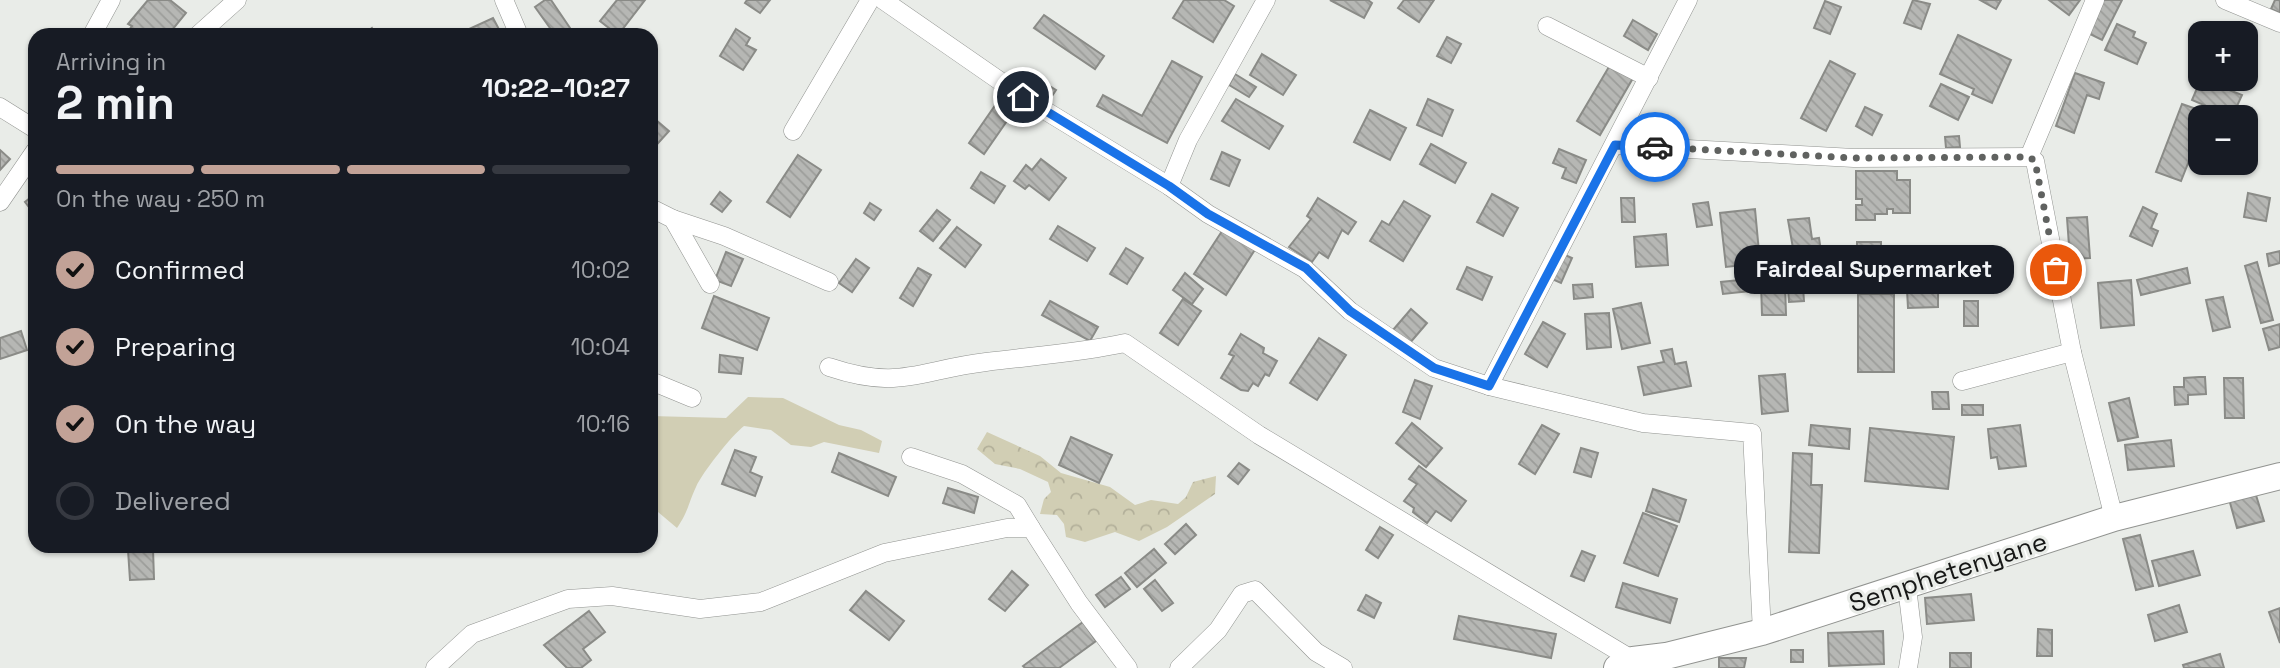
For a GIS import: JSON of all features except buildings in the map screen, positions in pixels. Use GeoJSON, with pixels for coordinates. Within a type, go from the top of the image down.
{"type":"FeatureCollection","features":[{"type":"Feature","properties":{"kind":"main road","name":"Semphetenyane"},"geometry":{"type":"LineString","coordinates":[[1625,664],[1762,632],[2114,518],[2280,476]]}},
{"type":"Feature","properties":{"kind":"street"},"geometry":{"type":"LineString","coordinates":[[96,28],[111,0]]}},
{"type":"Feature","properties":{"kind":"street"},"geometry":{"type":"LineString","coordinates":[[206,28],[237,0]]}},
{"type":"Feature","properties":{"kind":"street"},"geometry":{"type":"LineString","coordinates":[[504,0],[516,28]]}},
{"type":"Feature","properties":{"kind":"street"},"geometry":{"type":"LineString","coordinates":[[793,131],[870,0]]}},
{"type":"Feature","properties":{"kind":"street"},"geometry":{"type":"LineString","coordinates":[[883,0],[1023,97],[1169,186],[1208,214],[1306,268],[1350,311],[1434,368],[1489,386],[1643,423],[1752,433],[1762,632]]}},
{"type":"Feature","properties":{"kind":"street"},"geometry":{"type":"LineString","coordinates":[[1169,186],[1188,141],[1266,0]]}},
{"type":"Feature","properties":{"kind":"street"},"geometry":{"type":"LineString","coordinates":[[1489,386],[1688,0]]}},
{"type":"Feature","properties":{"kind":"street"},"geometry":{"type":"LineString","coordinates":[[2029,157],[2095,0]]}},
{"type":"Feature","properties":{"kind":"street"},"geometry":{"type":"LineString","coordinates":[[2225,0],[2280,23]]}},
{"type":"Feature","properties":{"kind":"street"},"geometry":{"type":"LineString","coordinates":[[1547,26],[1649,78]]}},
{"type":"Feature","properties":{"kind":"street"},"geometry":{"type":"LineString","coordinates":[[0,107],[28,125]]}},
{"type":"Feature","properties":{"kind":"street"},"geometry":{"type":"LineString","coordinates":[[1615,145],[1854,158],[2029,157],[2035,161],[2072,352],[2114,518]]}},
{"type":"Feature","properties":{"kind":"street"},"geometry":{"type":"LineString","coordinates":[[0,202],[28,161]]}},
{"type":"Feature","properties":{"kind":"street"},"geometry":{"type":"LineString","coordinates":[[658,212],[724,236],[829,282]]}},
{"type":"Feature","properties":{"kind":"street"},"geometry":{"type":"LineString","coordinates":[[673,219],[710,284]]}},
{"type":"Feature","properties":{"kind":"street"},"geometry":{"type":"LineString","coordinates":[[828,367],[862,378],[894,380],[983,362],[1069,353],[1125,343],[1259,435],[1625,664]]}},
{"type":"Feature","properties":{"kind":"street"},"geometry":{"type":"LineString","coordinates":[[1962,381],[2072,352]]}},
{"type":"Feature","properties":{"kind":"street"},"geometry":{"type":"LineString","coordinates":[[658,384],[692,398]]}},
{"type":"Feature","properties":{"kind":"street"},"geometry":{"type":"LineString","coordinates":[[911,457],[962,474],[1017,505],[1079,603],[1128,668]]}},
{"type":"Feature","properties":{"kind":"street"},"geometry":{"type":"LineString","coordinates":[[435,668],[472,634],[568,598],[612,596],[700,609],[761,602],[884,553],[1007,528],[1031,528]]}},
{"type":"Feature","properties":{"kind":"street"},"geometry":{"type":"LineString","coordinates":[[1907,587],[1913,637],[1909,668]]}},
{"type":"Feature","properties":{"kind":"street"},"geometry":{"type":"LineString","coordinates":[[1179,668],[1217,630],[1242,594],[1255,590],[1316,652],[1343,668]]}},
{"type":"Feature","properties":{"kind":"green space"},"geometry":{"type":"Polygon","coordinates":[[[748,397],[783,398],[839,425],[861,430],[882,441],[879,453],[824,442],[811,447],[791,445],[771,430],[744,426],[704,473],[677,528],[658,512],[658,416],[726,418],[748,397]]]}},
{"type":"Feature","properties":{"kind":"green space"},"geometry":{"type":"Polygon","coordinates":[[[987,432],[1040,456],[1061,473],[1110,487],[1135,505],[1151,500],[1178,504],[1186,497],[1193,482],[1216,476],[1215,494],[1167,527],[1139,541],[1115,532],[1085,542],[1066,537],[1064,524],[1057,515],[1040,514],[1044,499],[1051,492],[1048,482],[1020,469],[995,464],[977,449],[987,432]]]}},
{"type":"Feature","properties":{"kind":"way so far"},"geometry":{"type":"LineString","coordinates":[[1655,147],[1854,158],[2029,157],[2035,161],[2056,270]]}},
{"type":"Feature","properties":{"kind":"place","name":"Fairdeal Supermarket"},"geometry":{"type":"Point","coordinates":[2056,270]}},
{"type":"Feature","properties":{"kind":"route"},"geometry":{"type":"LineString","coordinates":[[1023,97],[1169,186],[1208,214],[1306,268],[1350,311],[1434,368],[1489,386],[1615,145],[1655,147]]}}]}
